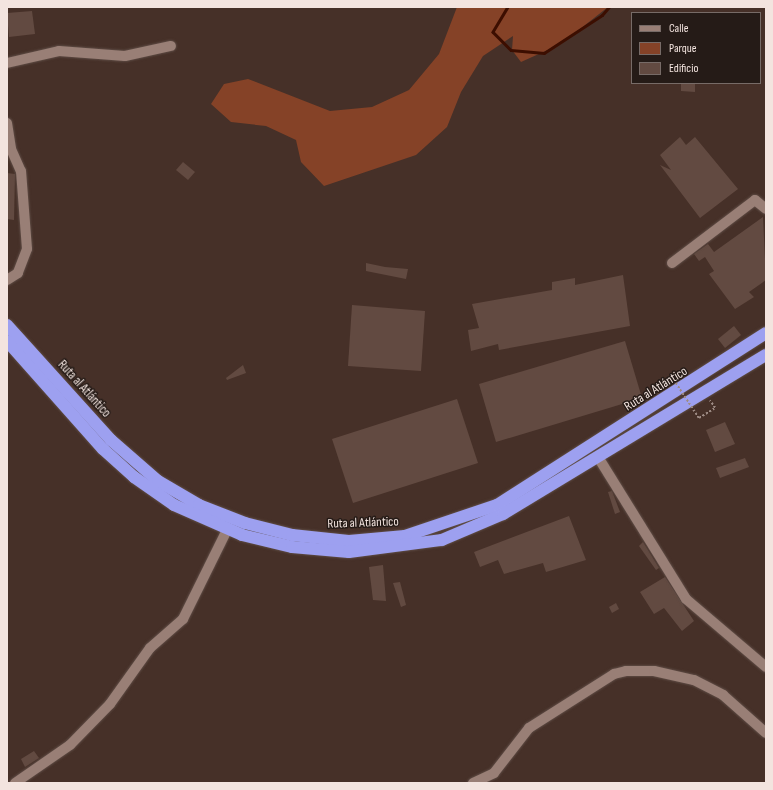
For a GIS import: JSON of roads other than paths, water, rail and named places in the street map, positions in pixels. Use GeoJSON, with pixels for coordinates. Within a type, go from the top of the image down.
{"type":"FeatureCollection","features":[{"type":"Feature","properties":{"kind":"highway","name":"Ruta al Atlántico"},"geometry":{"type":"LineString","coordinates":[[7,325],[111,440],[158,481],[199,505],[245,524],[292,535],[349,540],[405,536],[498,505],[765,334]]}},
{"type":"Feature","properties":{"kind":"highway"},"geometry":{"type":"LineString","coordinates":[[705,392],[697,392],[697,383],[748,351],[765,334]]}},
{"type":"Feature","properties":{"kind":"highway","name":"Ruta al Atlántico"},"geometry":{"type":"LineString","coordinates":[[7,341],[117,463],[174,505],[227,530],[285,545],[324,550],[406,547],[442,540],[487,522],[598,457],[766,355]]}},
{"type":"Feature","properties":{"kind":"street"},"geometry":{"type":"LineString","coordinates":[[7,63],[59,51],[125,56],[171,46]]}},
{"type":"Feature","properties":{"kind":"street"},"geometry":{"type":"LineString","coordinates":[[7,123],[11,149],[21,171],[26,249],[18,273],[7,280]]}},
{"type":"Feature","properties":{"kind":"street"},"geometry":{"type":"LineString","coordinates":[[672,263],[755,200],[766,209]]}},
{"type":"Feature","properties":{"kind":"street"},"geometry":{"type":"LineString","coordinates":[[598,457],[686,599],[766,667]]}},
{"type":"Feature","properties":{"kind":"street"},"geometry":{"type":"LineString","coordinates":[[15,783],[70,745],[110,704],[150,648],[182,619],[227,530]]}},
{"type":"Feature","properties":{"kind":"street"},"geometry":{"type":"LineString","coordinates":[[473,783],[494,773],[529,728],[614,674],[626,671],[654,671],[694,680],[723,696],[766,733]]}},
{"type":"Feature","properties":{"kind":"waterway"},"geometry":{"type":"LineString","coordinates":[[508,7],[493,32],[511,50],[544,53],[602,15],[609,7]]}}]}
